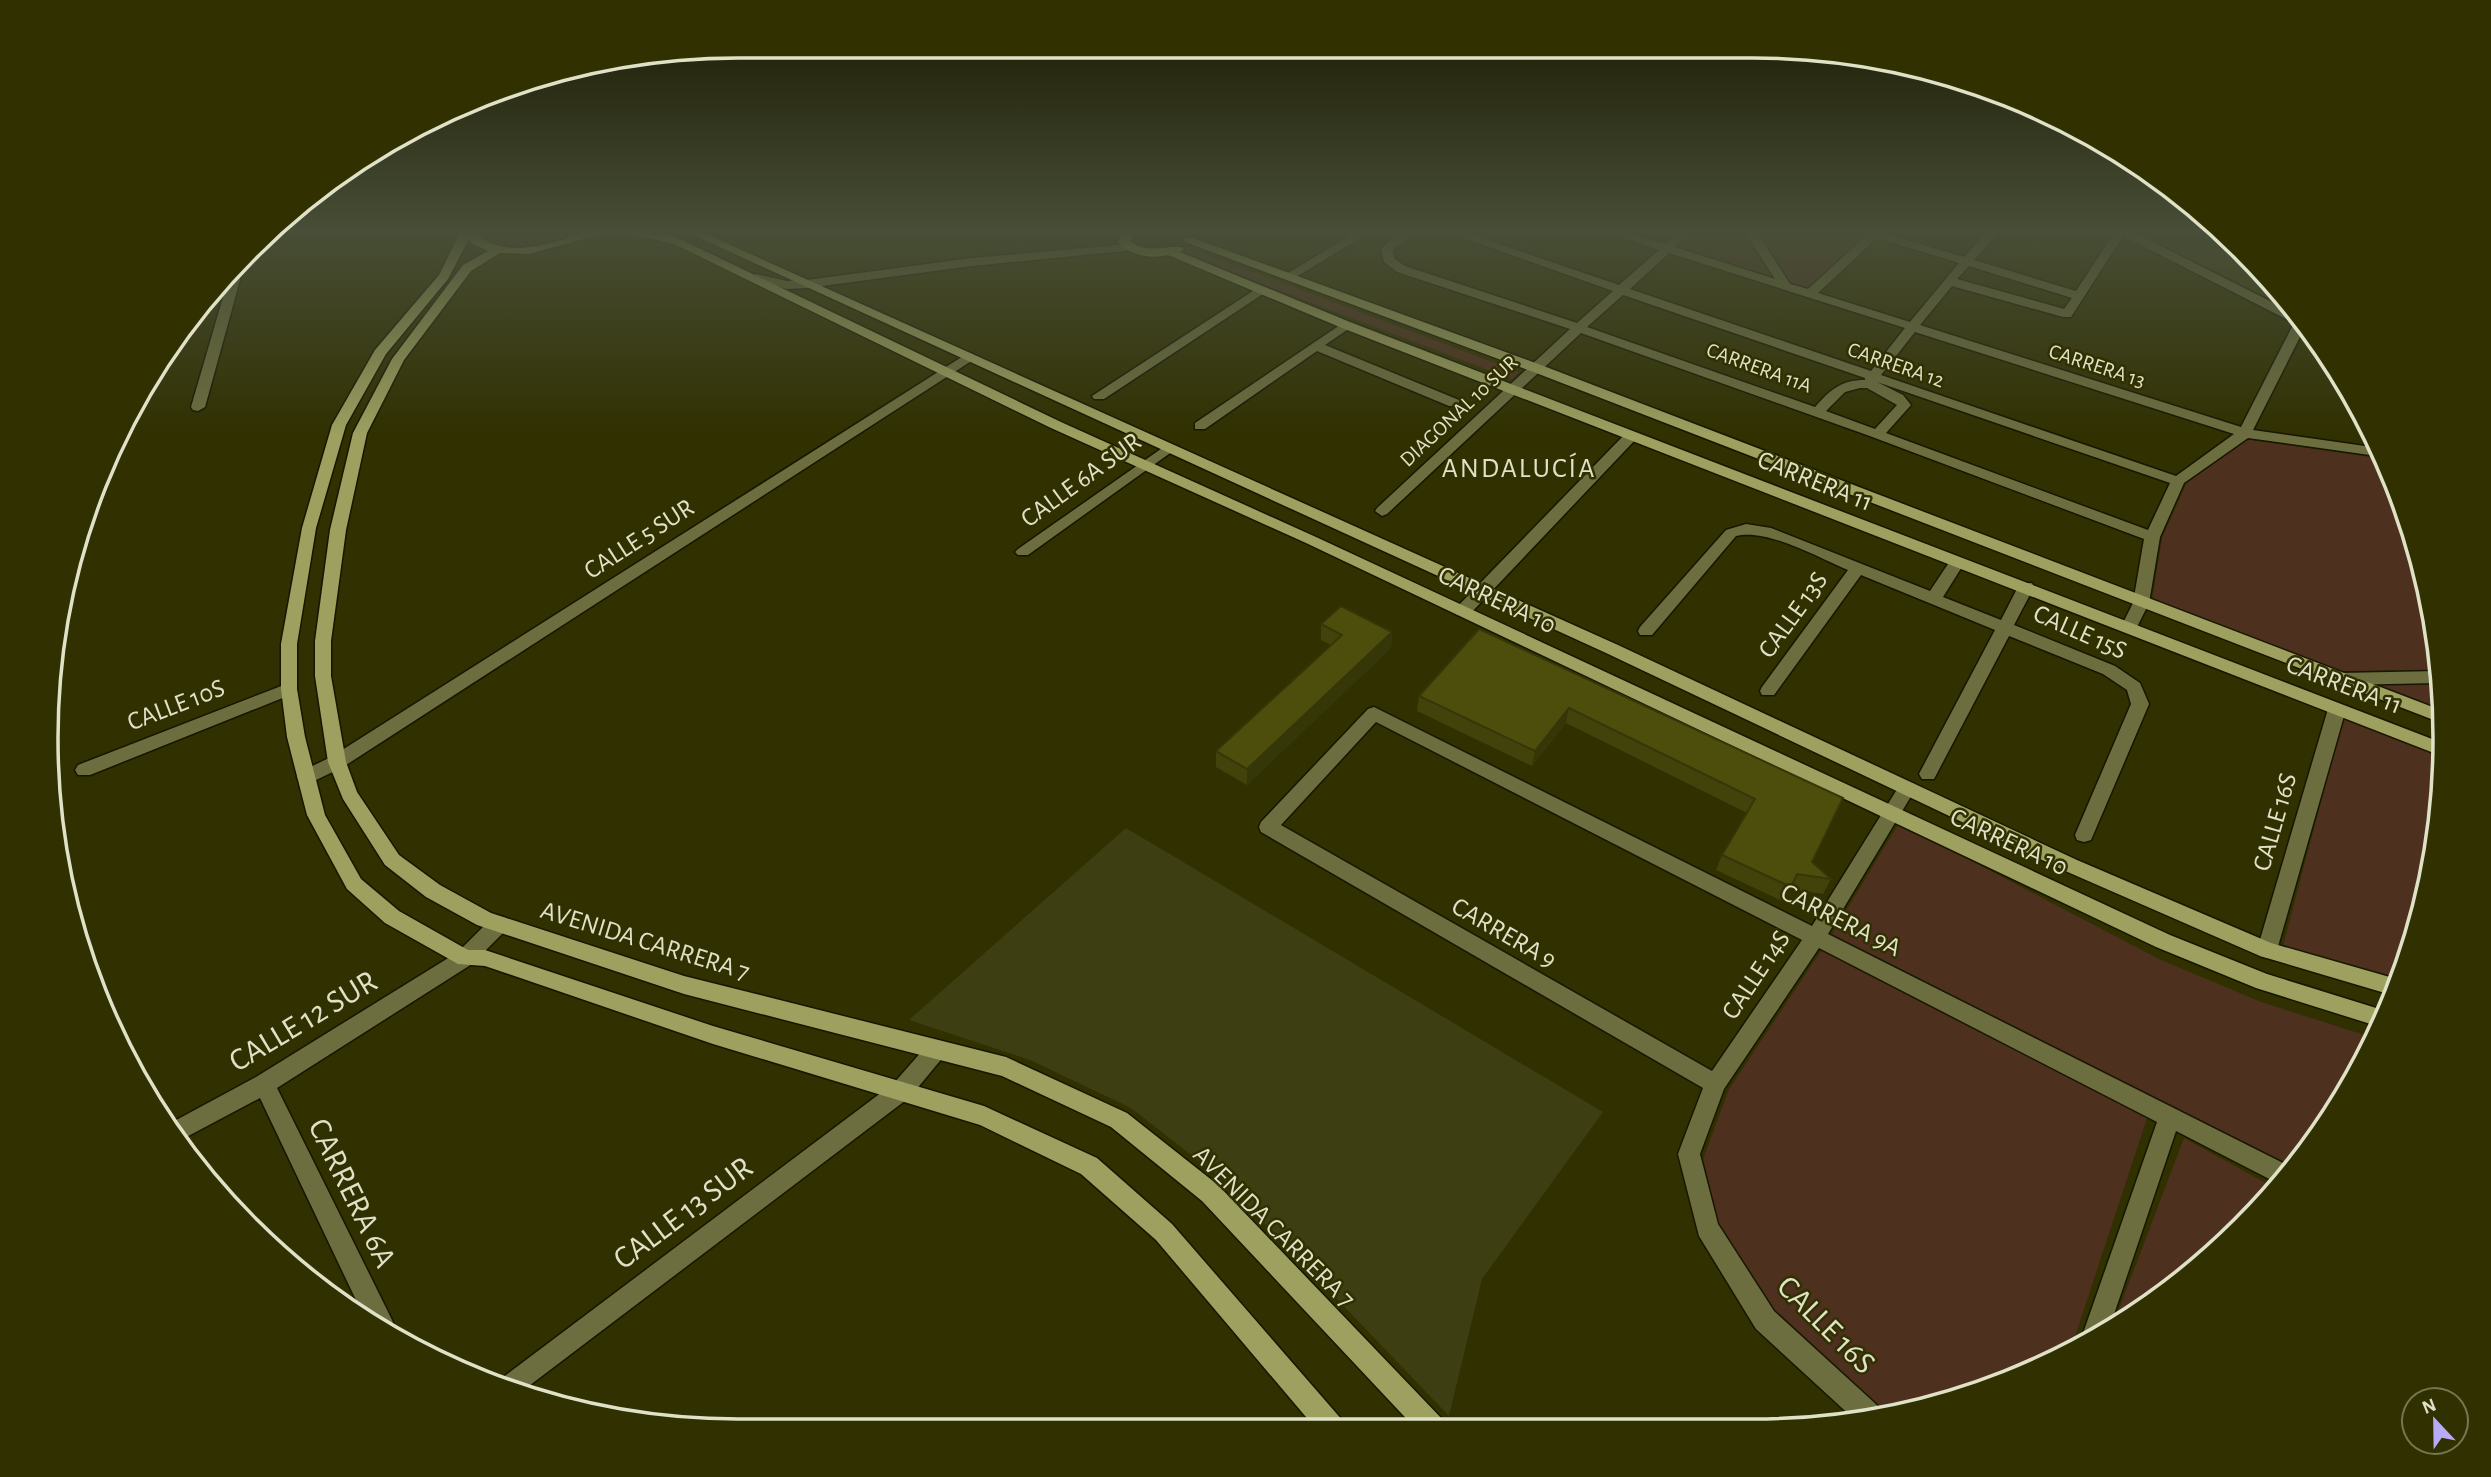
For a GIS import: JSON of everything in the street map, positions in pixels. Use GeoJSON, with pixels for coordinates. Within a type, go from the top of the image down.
{"type":"FeatureCollection","features":[{"type":"Feature","properties":{"kind":"main road"},"geometry":{"type":"LineString","coordinates":[[426,298],[380,353],[339,425],[309,528],[289,644],[289,689],[316,815],[354,884],[392,917],[465,958],[485,958],[713,1035],[984,1116],[1089,1166],[1164,1232],[1325,1419]]}},
{"type":"Feature","properties":{"kind":"main road","name":"AVENIDA CARRERA 7"},"geometry":{"type":"LineString","coordinates":[[444,298],[405,350],[360,433],[338,530],[323,641],[323,676],[337,762],[349,794],[392,860],[433,891],[484,919],[684,985],[1006,1067],[1119,1120],[1210,1193],[1425,1419]]}},
{"type":"Feature","properties":{"kind":"main road","name":"CARRERA 10"},"geometry":{"type":"LineString","coordinates":[[796,298],[1145,466],[1463,611],[2175,946],[2263,982],[2374,1016]]}},
{"type":"Feature","properties":{"kind":"main road","name":"CARRERA 10"},"geometry":{"type":"LineString","coordinates":[[838,298],[1482,590],[2070,865],[2267,950],[2386,985]]}},
{"type":"Feature","properties":{"kind":"main road","name":"CARRERA 11"},"geometry":{"type":"LineString","coordinates":[[1277,298],[2433,747]]}},
{"type":"Feature","properties":{"kind":"main road","name":"CARRERA 11"},"geometry":{"type":"LineString","coordinates":[[1348,298],[2432,714]]}},
{"type":"Feature","properties":{"kind":"street"},"geometry":{"type":"LineString","coordinates":[[198,407],[229,298]]}},
{"type":"Feature","properties":{"kind":"street"},"geometry":{"type":"LineString","coordinates":[[1099,396],[1248,298]]}},
{"type":"Feature","properties":{"kind":"street","name":"CARRERA 11A"},"geometry":{"type":"LineString","coordinates":[[1490,298],[1818,412],[2152,537]]}},
{"type":"Feature","properties":{"kind":"street","name":"DIAGONAL 10 SUR"},"geometry":{"type":"LineString","coordinates":[[1382,511],[1613,298]]}},
{"type":"Feature","properties":{"kind":"street","name":"CARRERA 12"},"geometry":{"type":"LineString","coordinates":[[1647,298],[1871,381],[2178,481]]}},
{"type":"Feature","properties":{"kind":"street","name":"CARRERA 13"},"geometry":{"type":"LineString","coordinates":[[1826,298],[2245,433],[2369,451]]}},
{"type":"Feature","properties":{"kind":"street"},"geometry":{"type":"LineString","coordinates":[[1871,381],[1936,298]]}},
{"type":"Feature","properties":{"kind":"street"},"geometry":{"type":"LineString","coordinates":[[2010,298],[2067,314],[2078,298]]}},
{"type":"Feature","properties":{"kind":"street"},"geometry":{"type":"LineString","coordinates":[[2256,298],[2282,311]]}},
{"type":"Feature","properties":{"kind":"street"},"geometry":{"type":"LineString","coordinates":[[1200,426],[1346,325]]}},
{"type":"Feature","properties":{"kind":"street"},"geometry":{"type":"LineString","coordinates":[[2129,627],[2141,603],[2152,537],[2178,481],[2245,433],[2297,330]]}},
{"type":"Feature","properties":{"kind":"street"},"geometry":{"type":"LineString","coordinates":[[1316,346],[1454,403]]}},
{"type":"Feature","properties":{"kind":"street","name":"CALLE 5 SUR"},"geometry":{"type":"LineString","coordinates":[[306,777],[337,762],[968,357]]}},
{"type":"Feature","properties":{"kind":"street"},"geometry":{"type":"LineString","coordinates":[[1818,412],[1839,387],[1871,381],[1905,405],[1878,434]]}},
{"type":"Feature","properties":{"kind":"street"},"geometry":{"type":"LineString","coordinates":[[1463,611],[1632,435]]}},
{"type":"Feature","properties":{"kind":"street","name":"CALLE 6A SUR"},"geometry":{"type":"LineString","coordinates":[[1023,552],[1168,448]]}},
{"type":"Feature","properties":{"kind":"street","name":"CALLE 15S"},"geometry":{"type":"LineString","coordinates":[[1646,631],[1731,533],[1746,529],[1766,531],[2109,670],[2134,687],[2140,704],[2084,835]]}},
{"type":"Feature","properties":{"kind":"street"},"geometry":{"type":"LineString","coordinates":[[1933,599],[1957,562]]}},
{"type":"Feature","properties":{"kind":"street","name":"CALLE 13S"},"geometry":{"type":"LineString","coordinates":[[1768,691],[1858,568]]}},
{"type":"Feature","properties":{"kind":"street"},"geometry":{"type":"LineString","coordinates":[[1928,774],[2026,587]]}},
{"type":"Feature","properties":{"kind":"street"},"geometry":{"type":"LineString","coordinates":[[2339,678],[2430,677]]}},
{"type":"Feature","properties":{"kind":"street","name":"CALLE 10S"},"geometry":{"type":"LineString","coordinates":[[83,770],[289,689]]}},
{"type":"Feature","properties":{"kind":"street","name":"CALLE 16S"},"geometry":{"type":"LineString","coordinates":[[2267,950],[2337,709]]}},
{"type":"Feature","properties":{"kind":"street","name":"CARRERA 9A"},"geometry":{"type":"LineString","coordinates":[[1268,827],[1374,713],[2277,1172]]}},
{"type":"Feature","properties":{"kind":"street","name":"CALLE 14S"},"geometry":{"type":"LineString","coordinates":[[1715,1084],[1816,936],[1907,788]]}},
{"type":"Feature","properties":{"kind":"street","name":"CARRERA 9"},"geometry":{"type":"LineString","coordinates":[[1268,827],[1715,1084]]}},
{"type":"Feature","properties":{"kind":"street","name":"CALLE 12 SUR"},"geometry":{"type":"LineString","coordinates":[[181,1129],[264,1084],[465,958],[499,924]]}},
{"type":"Feature","properties":{"kind":"street","name":"CALLE 13 SUR"},"geometry":{"type":"LineString","coordinates":[[515,1381],[902,1090],[937,1049]]}},
{"type":"Feature","properties":{"kind":"street","name":"CARRERA 6A"},"geometry":{"type":"LineString","coordinates":[[264,1084],[376,1315]]}},
{"type":"Feature","properties":{"kind":"street","name":"CALLE 16S"},"geometry":{"type":"LineString","coordinates":[[1715,1084],[1689,1154],[1707,1228],[1765,1320],[1863,1410]]}},
{"type":"Feature","properties":{"kind":"street"},"geometry":{"type":"LineString","coordinates":[[2098,1325],[2169,1118]]}},
{"type":"Feature","properties":{"kind":"shaded area"},"geometry":{"type":"Polygon","coordinates":[[[1299,298],[1322,298],[1519,372],[1512,379],[1299,298]]]}},
{"type":"Feature","properties":{"kind":"shaded area"},"geometry":{"type":"Polygon","coordinates":[[[2238,438],[2372,457],[2397,520],[2410,562],[2420,606],[2429,670],[2339,671],[2152,601],[2162,538],[2186,484],[2238,438]]]}},
{"type":"Feature","properties":{"kind":"shaded area"},"geometry":{"type":"Polygon","coordinates":[[[2431,681],[2432,709],[2364,683],[2431,681]]]}},
{"type":"Feature","properties":{"kind":"shaded area"},"geometry":{"type":"Polygon","coordinates":[[[2344,714],[2433,750],[2432,783],[2420,871],[2410,915],[2390,976],[2283,946],[2344,714]]]}},
{"type":"Feature","properties":{"kind":"shaded area"},"geometry":{"type":"Polygon","coordinates":[[[1899,823],[2159,959],[2261,1002],[2365,1035],[2319,1117],[2284,1163],[1832,934],[1899,823]]]}},
{"type":"Feature","properties":{"kind":"shaded area"},"geometry":{"type":"Polygon","coordinates":[[[1126,828],[1603,1112],[1482,1279],[1449,1416],[1223,1180],[1131,1108],[1030,1060],[909,1020],[1126,828]]]}},
{"type":"Feature","properties":{"kind":"shaded area"},"geometry":{"type":"Polygon","coordinates":[[[1823,948],[2147,1118],[2075,1338],[1971,1383],[1879,1407],[1780,1325],[1721,1233],[1703,1159],[1729,1089],[1823,948]]]}},
{"type":"Feature","properties":{"kind":"shaded area"},"geometry":{"type":"Polygon","coordinates":[[[2184,1138],[2267,1184],[2234,1220],[2201,1250],[2167,1279],[2117,1313],[2184,1138]]]}},
{"type":"Feature","properties":{"kind":"building"},"geometry":{"type":"Polygon","coordinates":[[[1341,606],[1392,632],[1247,769],[1216,751],[1342,635],[1321,624],[1341,606]]]}},
{"type":"Feature","properties":{"kind":"building"},"geometry":{"type":"Polygon","coordinates":[[[1479,629],[1843,798],[1812,862],[1831,879],[1797,874],[1791,887],[1722,855],[1755,799],[1569,708],[1535,751],[1419,696],[1479,629]]]}},
{"type":"Feature","properties":{"kind":"district","name":"ANDALUCÍA"},"geometry":{"type":"Point","coordinates":[1519,469]}}]}
